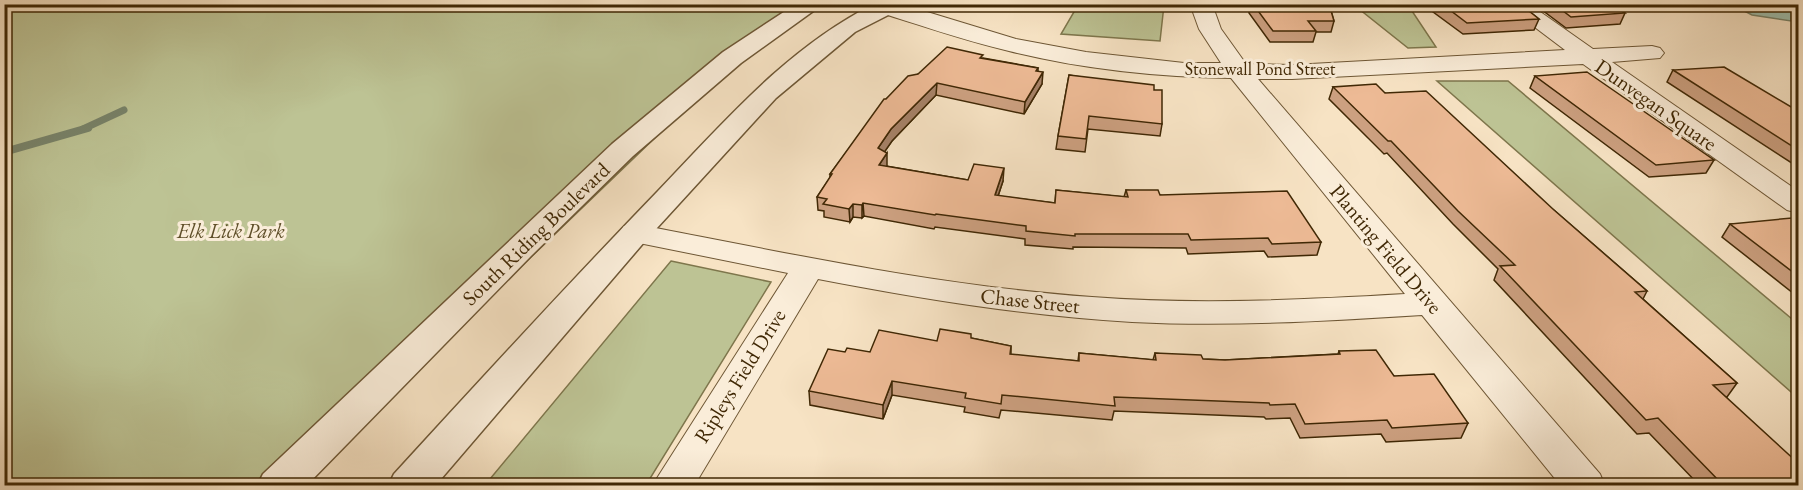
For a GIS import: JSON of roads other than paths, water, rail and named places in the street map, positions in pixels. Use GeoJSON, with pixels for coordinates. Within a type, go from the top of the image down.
{"type":"FeatureCollection","features":[{"type":"Feature","properties":{"kind":"street","name":"South Riding Boulevard"},"geometry":{"type":"LineString","coordinates":[[278,486],[626,146],[698,84],[783,21],[812,4]]}},
{"type":"Feature","properties":{"kind":"street","name":"Planting Field Drive"},"geometry":{"type":"LineString","coordinates":[[1201,4],[1210,29],[1239,72],[1585,486]]}},
{"type":"Feature","properties":{"kind":"street","name":"Dunvegan Square"},"geometry":{"type":"LineString","coordinates":[[1514,4],[1585,57],[1798,204]]}},
{"type":"Feature","properties":{"kind":"street","name":"Stonewall Pond Street"},"geometry":{"type":"LineString","coordinates":[[885,6],[983,38],[1048,52],[1144,66],[1239,72],[1292,72],[1653,53]]}},
{"type":"Feature","properties":{"kind":"street"},"geometry":{"type":"LineString","coordinates":[[409,486],[634,233],[767,92],[847,27],[885,6]]}},
{"type":"Feature","properties":{"kind":"street","name":"Chase Street"},"geometry":{"type":"LineString","coordinates":[[634,233],[929,289],[1093,308],[1177,313],[1261,313],[1431,303]]}},
{"type":"Feature","properties":{"kind":"street","name":"Ripleys Field Drive"},"geometry":{"type":"LineString","coordinates":[[672,486],[809,266]]}},
{"type":"Feature","properties":{"kind":"waterway"},"geometry":{"type":"LineString","coordinates":[[83,129],[124,110]]}},
{"type":"Feature","properties":{"kind":"waterway"},"geometry":{"type":"LineString","coordinates":[[4,152],[88,128]]}},
{"type":"Feature","properties":{"kind":"park label","name":"Elk Lick Park"},"geometry":{"type":"Point","coordinates":[231,231]}}]}
